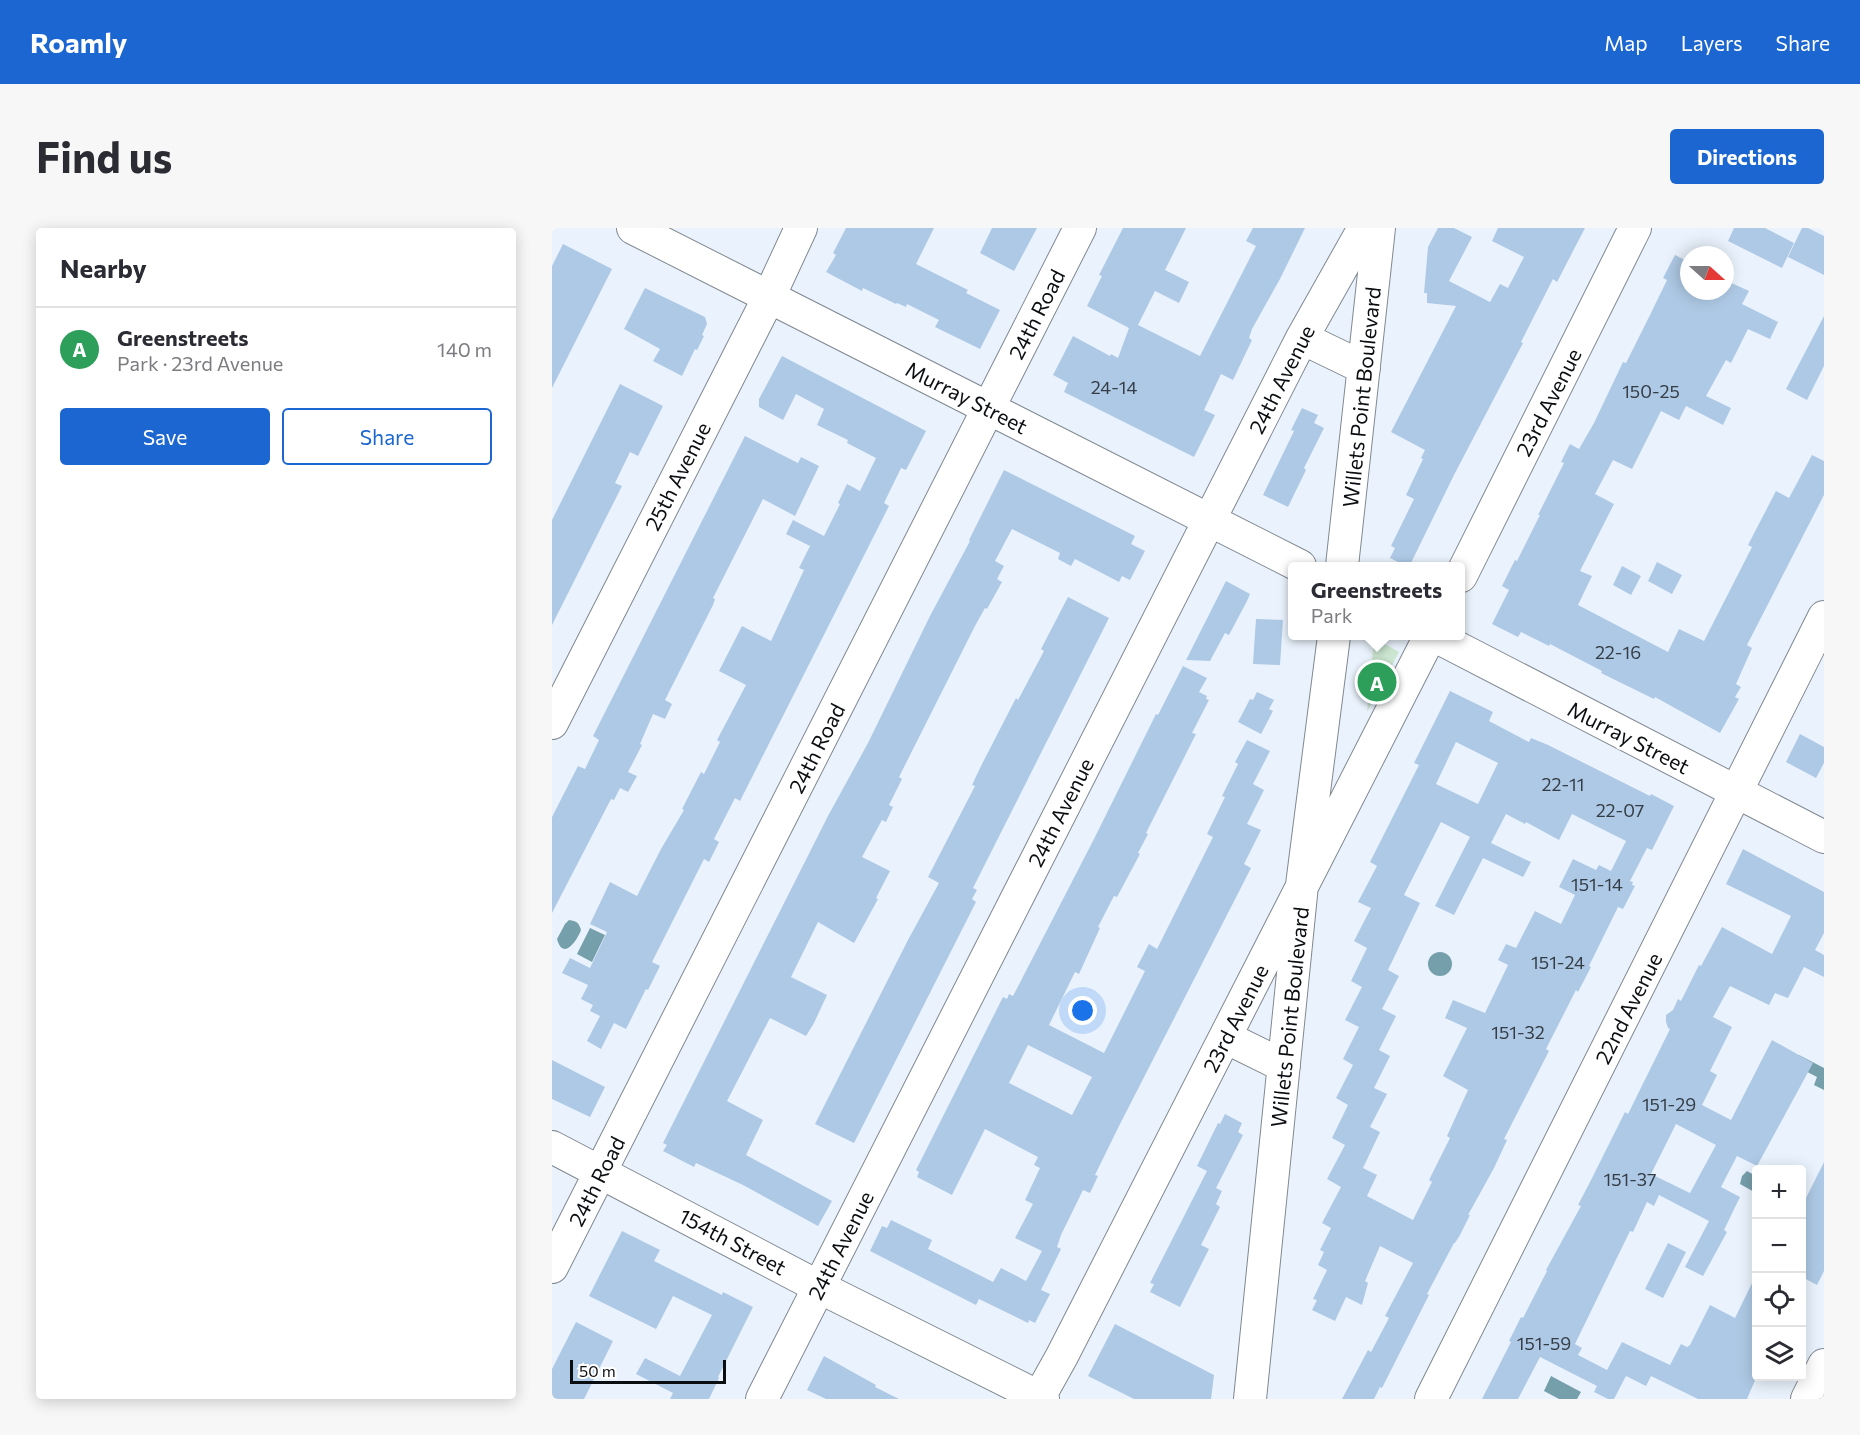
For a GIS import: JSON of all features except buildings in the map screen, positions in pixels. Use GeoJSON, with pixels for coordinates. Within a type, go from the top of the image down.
{"type":"FeatureCollection","features":[{"type":"Feature","properties":{"kind":"street","name":"Murray Street"},"geometry":{"type":"LineString","coordinates":[[633,228],[1290,562]]}},
{"type":"Feature","properties":{"kind":"street","name":"25th Avenue"},"geometry":{"type":"LineString","coordinates":[[552,723],[769,297],[801,228]]}},
{"type":"Feature","properties":{"kind":"street","name":"24th Road"},"geometry":{"type":"LineString","coordinates":[[552,1268],[1080,228]]}},
{"type":"Feature","properties":{"kind":"street","name":"24th Avenue"},"geometry":{"type":"LineString","coordinates":[[762,1399],[1302,339],[1364,228]]}},
{"type":"Feature","properties":{"kind":"street","name":"Willets Point Boulevard"},"geometry":{"type":"LineString","coordinates":[[1343,562],[1379,228]]}},
{"type":"Feature","properties":{"kind":"street","name":"23rd Avenue"},"geometry":{"type":"LineString","coordinates":[[1465,568],[1635,228]]}},
{"type":"Feature","properties":{"kind":"street"},"geometry":{"type":"LineString","coordinates":[[1302,339],[1364,368]]}},
{"type":"Feature","properties":{"kind":"street","name":"22nd Avenue"},"geometry":{"type":"LineString","coordinates":[[1431,1399],[1824,617]]}},
{"type":"Feature","properties":{"kind":"street","name":"Willets Point Boulevard"},"geometry":{"type":"LineString","coordinates":[[1250,1399],[1302,885],[1333,640]]}},
{"type":"Feature","properties":{"kind":"street","name":"23rd Avenue"},"geometry":{"type":"LineString","coordinates":[[1040,1398],[1428,640]]}},
{"type":"Feature","properties":{"kind":"street","name":"Murray Street"},"geometry":{"type":"LineString","coordinates":[[1443,640],[1824,837]]}},
{"type":"Feature","properties":{"kind":"street"},"geometry":{"type":"LineString","coordinates":[[1225,1037],[1284,1066]]}},
{"type":"Feature","properties":{"kind":"street","name":"154th Street"},"geometry":{"type":"LineString","coordinates":[[552,1146],[819,1287],[1040,1398]]}},
{"type":"Feature","properties":{"kind":"street"},"geometry":{"type":"LineString","coordinates":[[1807,1399],[1824,1365]]}},
{"type":"Feature","properties":{"kind":"green space"},"geometry":{"type":"Polygon","coordinates":[[[1374,640],[1378,640],[1399,652],[1367,712],[1374,640]]]}},
{"type":"Feature","properties":{"kind":"water"},"geometry":{"type":"Polygon","coordinates":[[[569,920],[577,923],[581,930],[570,947],[566,949],[557,939],[569,920]]]}},
{"type":"Feature","properties":{"kind":"water"},"geometry":{"type":"Polygon","coordinates":[[[590,928],[605,935],[592,962],[577,954],[590,928]]]}},
{"type":"Feature","properties":{"kind":"water"},"geometry":{"type":"Polygon","coordinates":[[[1440,952],[1448,956],[1452,964],[1448,972],[1440,976],[1432,972],[1428,964],[1432,956],[1440,952]]]}},
{"type":"Feature","properties":{"kind":"water"},"geometry":{"type":"Polygon","coordinates":[[[1799,1055],[1824,1068],[1824,1090],[1814,1085],[1817,1077],[1794,1065],[1799,1055]]]}},
{"type":"Feature","properties":{"kind":"water"},"geometry":{"type":"Polygon","coordinates":[[[1747,1171],[1752,1174],[1752,1191],[1740,1184],[1742,1176],[1747,1171]]]}},
{"type":"Feature","properties":{"kind":"water"},"geometry":{"type":"Polygon","coordinates":[[[1551,1376],[1581,1392],[1577,1399],[1559,1399],[1544,1391],[1551,1376]]]}},
{"type":"Feature","properties":{"kind":"place","name":"Greenstreets"},"geometry":{"type":"Point","coordinates":[1377,682]}}]}
